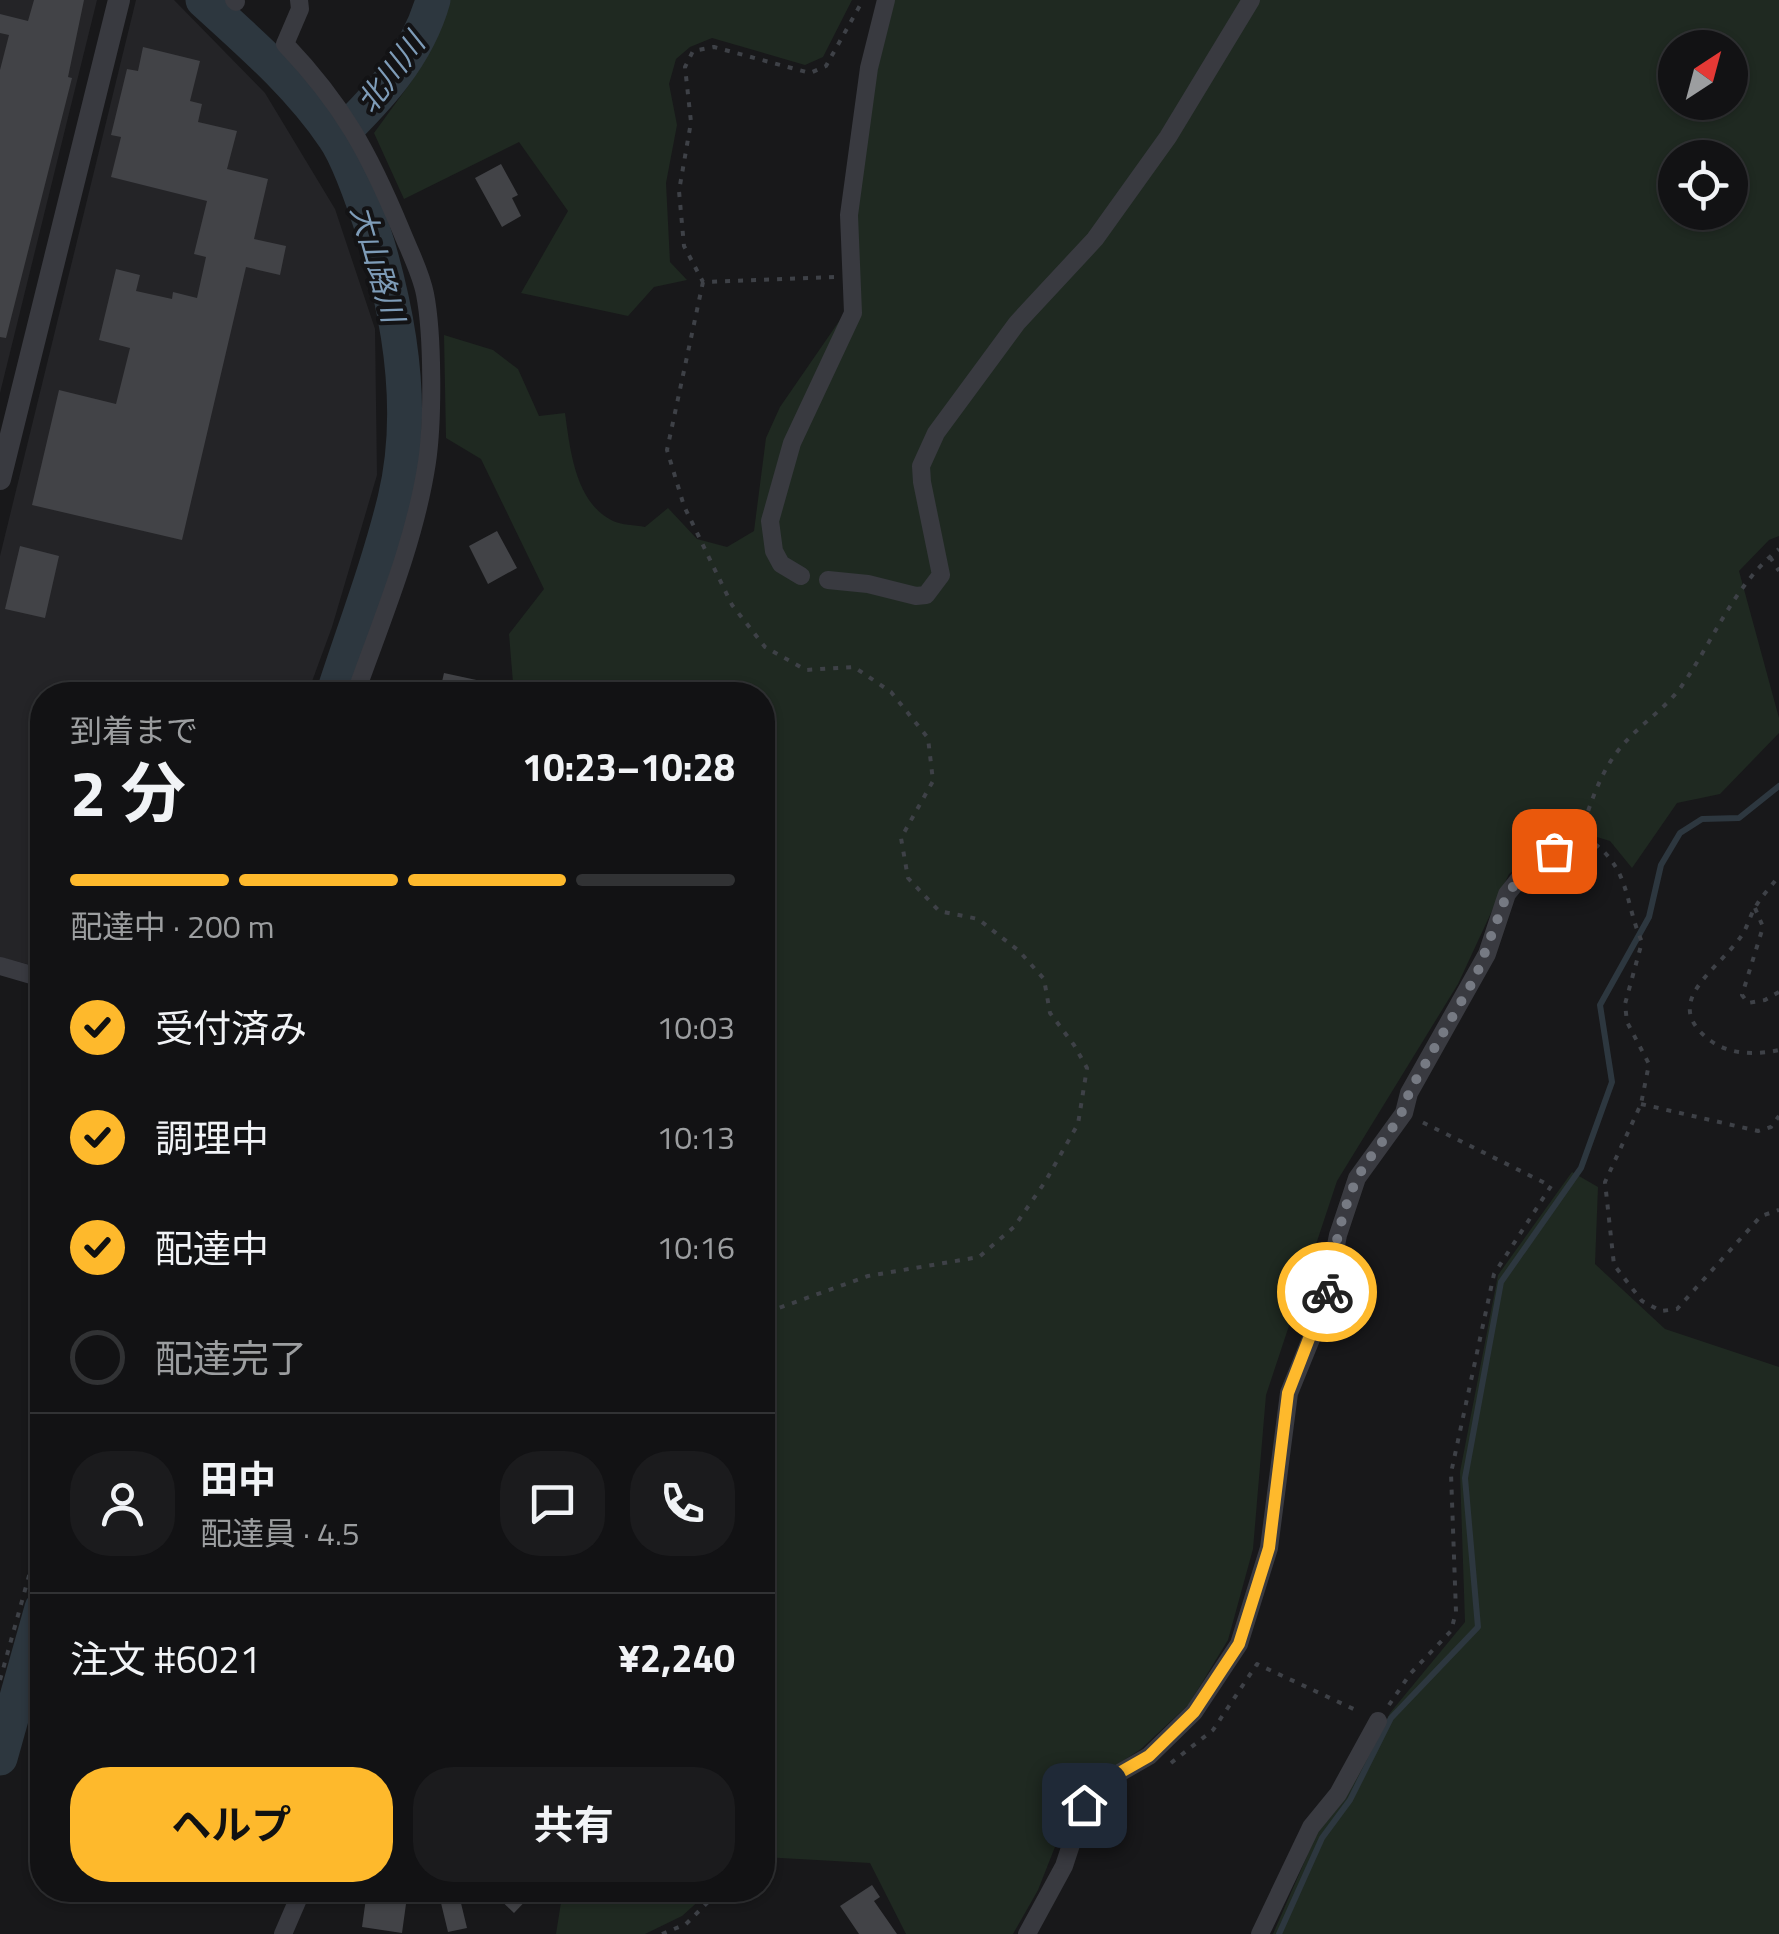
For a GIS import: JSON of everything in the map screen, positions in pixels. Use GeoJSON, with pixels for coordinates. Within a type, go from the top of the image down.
{"type":"FeatureCollection","features":[{"type":"Feature","properties":{"kind":"street"},"geometry":{"type":"LineString","coordinates":[[0,479],[119,0]]}},
{"type":"Feature","properties":{"kind":"street"},"geometry":{"type":"LineString","coordinates":[[299,0],[300,8],[285,44],[324,86],[360,140],[377,171],[425,294],[430,412],[427,461],[396,580],[360,682]]}},
{"type":"Feature","properties":{"kind":"street"},"geometry":{"type":"LineString","coordinates":[[801,576],[781,564],[774,551],[770,521],[792,442],[854,312],[849,215],[869,68],[886,0]]}},
{"type":"Feature","properties":{"kind":"street"},"geometry":{"type":"LineString","coordinates":[[828,580],[868,584],[916,596],[926,595],[935,586],[941,575],[922,466],[936,432],[1017,323],[1095,239],[1168,137],[1252,0]]}},
{"type":"Feature","properties":{"kind":"street"},"geometry":{"type":"LineString","coordinates":[[1027,1934],[1064,1866],[1084,1805],[1100,1784],[1149,1756],[1194,1712],[1239,1644],[1269,1548],[1288,1393],[1324,1307],[1338,1235],[1357,1178],[1404,1114],[1409,1092],[1486,954],[1507,894],[1528,869],[1579,839]]}},
{"type":"Feature","properties":{"kind":"street"},"geometry":{"type":"LineString","coordinates":[[0,966],[30,975]]}},
{"type":"Feature","properties":{"kind":"street"},"geometry":{"type":"LineString","coordinates":[[1260,1934],[1311,1827],[1338,1794],[1378,1721]]}},
{"type":"Feature","properties":{"kind":"street"},"geometry":{"type":"LineString","coordinates":[[283,1934],[297,1902]]}},
{"type":"Feature","properties":{"kind":"path"},"geometry":{"type":"LineString","coordinates":[[775,1309],[868,1276],[978,1257],[1014,1227],[1045,1182],[1078,1124],[1087,1068],[1050,1014],[1044,980],[1019,950],[978,919],[938,911],[908,878],[901,838],[933,782],[928,738],[891,692],[854,667],[806,670],[765,647],[732,605],[684,506],[667,450],[703,282],[684,246],[679,191],[691,122],[685,66],[693,51],[714,46],[810,73],[826,66],[863,0]]}},
{"type":"Feature","properties":{"kind":"path"},"geometry":{"type":"LineString","coordinates":[[703,282],[830,279],[852,265]]}},
{"type":"Feature","properties":{"kind":"path"},"geometry":{"type":"LineString","coordinates":[[1779,549],[1728,606],[1701,658],[1671,700],[1620,747],[1597,786],[1579,839],[1598,844],[1619,867],[1642,942],[1625,1004],[1627,1022],[1649,1064],[1641,1104],[1605,1182],[1614,1265],[1642,1301],[1661,1311],[1677,1308],[1761,1216],[1779,1210]]}},
{"type":"Feature","properties":{"kind":"path"},"geometry":{"type":"LineString","coordinates":[[1770,557],[1779,571]]}},
{"type":"Feature","properties":{"kind":"path"},"geometry":{"type":"LineString","coordinates":[[1775,881],[1755,907],[1744,933],[1694,991],[1688,1008],[1698,1031],[1721,1049],[1760,1054],[1779,1050]]}},
{"type":"Feature","properties":{"kind":"path"},"geometry":{"type":"LineString","coordinates":[[1755,907],[1763,927],[1742,995],[1748,1003],[1779,992]]}},
{"type":"Feature","properties":{"kind":"path"},"geometry":{"type":"LineString","coordinates":[[1641,1104],[1758,1131],[1771,1126],[1779,1116]]}},
{"type":"Feature","properties":{"kind":"path"},"geometry":{"type":"LineString","coordinates":[[1164,1769],[1213,1730],[1257,1664],[1378,1721],[1410,1674],[1451,1631],[1456,1612],[1451,1474],[1494,1274],[1551,1186],[1404,1114]]}},
{"type":"Feature","properties":{"kind":"path"},"geometry":{"type":"LineString","coordinates":[[0,1680],[30,1572]]}},
{"type":"Feature","properties":{"kind":"path"},"geometry":{"type":"LineString","coordinates":[[662,1934],[686,1924],[708,1902]]}},
{"type":"Feature","properties":{"kind":"shaded area"},"geometry":{"type":"Polygon","coordinates":[[[0,0],[97,0],[0,393],[0,0]]]}},
{"type":"Feature","properties":{"kind":"shaded area"},"geometry":{"type":"Polygon","coordinates":[[[136,0],[174,0],[265,93],[335,209],[375,329],[377,475],[312,682],[30,682],[30,965],[0,957],[0,556],[136,0]]]}},
{"type":"Feature","properties":{"kind":"shaded area"},"geometry":{"type":"Polygon","coordinates":[[[441,0],[852,0],[823,57],[805,65],[712,38],[690,47],[676,59],[669,84],[677,125],[666,183],[670,262],[687,280],[654,287],[628,316],[521,293],[568,211],[519,142],[404,199],[374,133],[411,82],[441,0]]]}},
{"type":"Feature","properties":{"kind":"shaded area"},"geometry":{"type":"Polygon","coordinates":[[[881,0],[1779,0],[1779,536],[1769,540],[1739,571],[1779,718],[1779,733],[1720,794],[1677,803],[1632,868],[1610,841],[1567,828],[1509,874],[1458,984],[1337,1181],[1266,1395],[1253,1549],[1228,1640],[1189,1704],[1141,1749],[1077,1791],[1038,1890],[1013,1934],[906,1934],[870,1863],[775,1858],[775,682],[513,682],[509,634],[544,589],[481,459],[446,438],[444,335],[493,350],[518,369],[539,416],[565,413],[572,458],[582,488],[600,513],[613,521],[645,527],[668,508],[697,539],[727,547],[754,531],[766,438],[780,407],[853,301],[853,189],[881,0]]]}},
{"type":"Feature","properties":{"kind":"shaded area"},"geometry":{"type":"Polygon","coordinates":[[[1572,1172],[1598,1187],[1595,1264],[1665,1329],[1779,1367],[1779,1934],[1273,1934],[1317,1833],[1345,1799],[1390,1713],[1465,1622],[1460,1472],[1498,1275],[1572,1172]]]}},
{"type":"Feature","properties":{"kind":"shaded area"},"geometry":{"type":"Polygon","coordinates":[[[561,1902],[698,1902],[682,1916],[645,1934],[556,1934],[561,1902]]]}},
{"type":"Feature","properties":{"kind":"building"},"geometry":{"type":"Polygon","coordinates":[[[34,0],[84,0],[68,77],[72,78],[6,338],[0,337],[0,70],[9,35],[0,33],[0,14],[28,21],[34,0]]]}},
{"type":"Feature","properties":{"kind":"building"},"geometry":{"type":"Polygon","coordinates":[[[143,47],[200,61],[190,101],[202,104],[198,122],[237,131],[227,169],[268,179],[254,239],[286,246],[280,275],[246,267],[182,540],[32,505],[59,390],[116,404],[130,348],[99,340],[116,269],[140,275],[136,291],[172,299],[173,292],[197,298],[206,257],[194,254],[207,201],[111,177],[121,137],[111,135],[127,69],[138,71],[143,47]]]}},
{"type":"Feature","properties":{"kind":"building"},"geometry":{"type":"Polygon","coordinates":[[[501,164],[518,195],[512,198],[521,216],[502,227],[475,178],[501,164]]]}},
{"type":"Feature","properties":{"kind":"building"},"geometry":{"type":"Polygon","coordinates":[[[497,531],[517,568],[488,584],[469,546],[497,531]]]}},
{"type":"Feature","properties":{"kind":"building"},"geometry":{"type":"Polygon","coordinates":[[[20,546],[59,556],[45,618],[5,609],[20,546]]]}},
{"type":"Feature","properties":{"kind":"building"},"geometry":{"type":"Polygon","coordinates":[[[444,673],[486,682],[442,682],[444,673]]]}},
{"type":"Feature","properties":{"kind":"building"},"geometry":{"type":"Polygon","coordinates":[[[872,1885],[880,1897],[874,1901],[897,1934],[859,1934],[840,1906],[872,1885]]]}},
{"type":"Feature","properties":{"kind":"building"},"geometry":{"type":"Polygon","coordinates":[[[365,1902],[406,1904],[402,1933],[362,1927],[365,1902]]]}},
{"type":"Feature","properties":{"kind":"building"},"geometry":{"type":"Polygon","coordinates":[[[461,1902],[467,1928],[448,1932],[441,1903],[461,1902]]]}},
{"type":"Feature","properties":{"kind":"building"},"geometry":{"type":"Polygon","coordinates":[[[503,1902],[525,1902],[514,1913],[503,1902]]]}},
{"type":"Feature","properties":{"kind":"waterway","name":"大山路川"},"geometry":{"type":"LineString","coordinates":[[203,0],[289,82],[334,137],[364,203],[393,306],[404,403],[401,467],[382,548],[337,682]]}},
{"type":"Feature","properties":{"kind":"waterway","name":"北川川"},"geometry":{"type":"LineString","coordinates":[[336,139],[406,58],[433,0]]}},
{"type":"Feature","properties":{"kind":"waterway"},"geometry":{"type":"LineString","coordinates":[[1279,1934],[1322,1838],[1350,1800],[1391,1718],[1478,1627],[1465,1478],[1501,1282],[1581,1168],[1612,1082],[1600,1005],[1649,917],[1661,865],[1680,833],[1702,819],[1739,818],[1779,786]]}},
{"type":"Feature","properties":{"kind":"waterway","name":"大山路川"},"geometry":{"type":"LineString","coordinates":[[0,1758],[30,1651]]}},
{"type":"Feature","properties":{"kind":"way so far"},"geometry":{"type":"LineString","coordinates":[[1327,1292],[1338,1235],[1357,1178],[1404,1114],[1409,1092],[1465,998],[1486,954],[1507,894],[1528,869],[1554,851]]}},
{"type":"Feature","properties":{"kind":"route"},"geometry":{"type":"LineString","coordinates":[[1084,1805],[1100,1784],[1149,1756],[1194,1712],[1239,1644],[1269,1548],[1288,1393],[1327,1292]]}}]}
